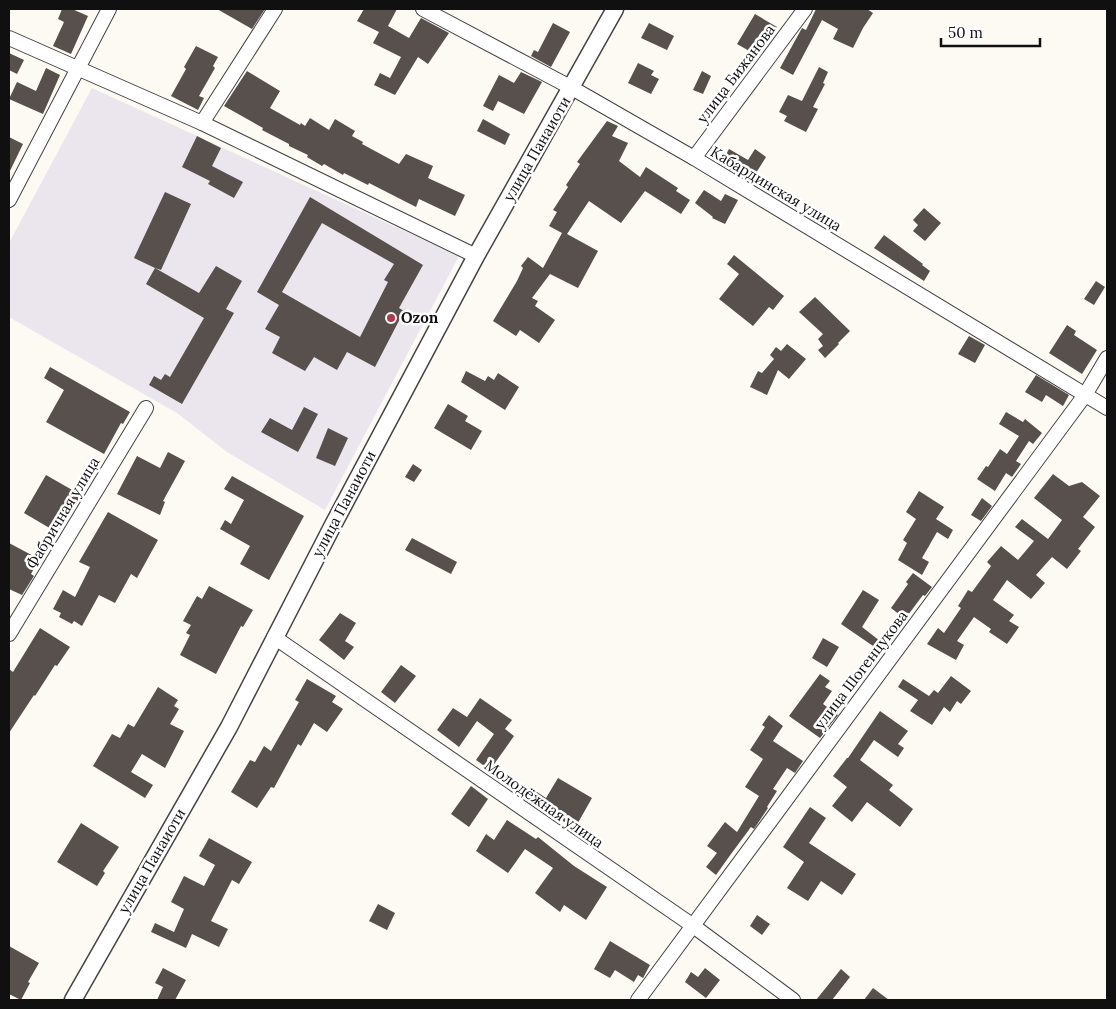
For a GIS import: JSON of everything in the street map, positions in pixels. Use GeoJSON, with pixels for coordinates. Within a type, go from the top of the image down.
{"type":"FeatureCollection","features":[{"type":"Feature","properties":{"kind":"street"},"geometry":{"type":"LineString","coordinates":[[9,200],[109,9]]}},
{"type":"Feature","properties":{"kind":"street"},"geometry":{"type":"LineString","coordinates":[[202,122],[275,9]]}},
{"type":"Feature","properties":{"kind":"street","name":"Кабардинская улица"},"geometry":{"type":"LineString","coordinates":[[422,9],[572,88],[694,158],[1107,408]]}},
{"type":"Feature","properties":{"kind":"street","name":"улица Панаиоти"},"geometry":{"type":"LineString","coordinates":[[73,1000],[229,727],[274,637],[476,256],[616,9]]}},
{"type":"Feature","properties":{"kind":"street","name":"улица Бижанова"},"geometry":{"type":"LineString","coordinates":[[694,158],[805,9]]}},
{"type":"Feature","properties":{"kind":"street"},"geometry":{"type":"LineString","coordinates":[[9,38],[202,122],[476,256]]}},
{"type":"Feature","properties":{"kind":"street","name":"улица Шогенцукова"},"geometry":{"type":"LineString","coordinates":[[638,1000],[1085,395],[1107,358]]}},
{"type":"Feature","properties":{"kind":"street","name":"Фабричная улица"},"geometry":{"type":"LineString","coordinates":[[9,634],[146,408]]}},
{"type":"Feature","properties":{"kind":"street","name":"Молодёжная улица"},"geometry":{"type":"LineString","coordinates":[[274,637],[692,925],[793,1000]]}},
{"type":"Feature","properties":{"kind":"shaded area"},"geometry":{"type":"Polygon","coordinates":[[[92,88],[459,256],[325,510],[227,452],[177,413],[9,317],[9,243],[92,88]]]}},
{"type":"Feature","properties":{"kind":"building"},"geometry":{"type":"Polygon","coordinates":[[[62,9],[72,9],[88,16],[71,54],[53,46],[64,22],[58,19],[62,9]]]}},
{"type":"Feature","properties":{"kind":"building"},"geometry":{"type":"Polygon","coordinates":[[[217,9],[265,9],[252,29],[217,9]]]}},
{"type":"Feature","properties":{"kind":"building"},"geometry":{"type":"Polygon","coordinates":[[[364,9],[397,9],[388,26],[409,38],[421,18],[449,33],[428,64],[418,57],[395,95],[374,85],[380,73],[390,78],[401,57],[373,43],[379,32],[357,21],[364,9]]]}},
{"type":"Feature","properties":{"kind":"building"},"geometry":{"type":"Polygon","coordinates":[[[816,9],[867,9],[873,13],[853,48],[833,39],[838,29],[822,20],[793,75],[780,68],[802,28],[806,30],[816,9]]]}},
{"type":"Feature","properties":{"kind":"building"},"geometry":{"type":"Polygon","coordinates":[[[755,14],[777,27],[768,42],[759,37],[751,52],[737,44],[755,14]]]}},
{"type":"Feature","properties":{"kind":"building"},"geometry":{"type":"Polygon","coordinates":[[[553,23],[570,32],[551,67],[531,56],[534,50],[538,52],[553,23]]]}},
{"type":"Feature","properties":{"kind":"building"},"geometry":{"type":"Polygon","coordinates":[[[649,23],[674,36],[667,50],[641,38],[649,23]]]}},
{"type":"Feature","properties":{"kind":"building"},"geometry":{"type":"Polygon","coordinates":[[[196,46],[218,57],[213,66],[215,68],[199,96],[204,98],[198,110],[171,96],[196,46]]]}},
{"type":"Feature","properties":{"kind":"building"},"geometry":{"type":"Polygon","coordinates":[[[9,53],[24,60],[17,74],[9,70],[9,53]]]}},
{"type":"Feature","properties":{"kind":"building"},"geometry":{"type":"Polygon","coordinates":[[[638,63],[654,71],[651,75],[659,79],[651,94],[628,83],[638,63]]]}},
{"type":"Feature","properties":{"kind":"building"},"geometry":{"type":"Polygon","coordinates":[[[819,67],[828,72],[823,83],[825,84],[813,107],[818,109],[806,132],[784,121],[787,116],[779,112],[788,95],[802,101],[819,67]]]}},
{"type":"Feature","properties":{"kind":"building"},"geometry":{"type":"Polygon","coordinates":[[[46,68],[60,75],[43,114],[9,99],[17,82],[36,91],[46,68]]]}},
{"type":"Feature","properties":{"kind":"building"},"geometry":{"type":"Polygon","coordinates":[[[247,71],[280,91],[270,108],[300,125],[301,123],[305,126],[310,118],[329,130],[335,119],[355,131],[352,136],[363,142],[362,144],[399,164],[406,154],[433,166],[428,178],[465,195],[455,216],[419,199],[416,207],[369,183],[368,185],[344,173],[343,175],[324,164],[322,166],[307,157],[308,155],[289,146],[289,144],[262,130],[263,128],[224,106],[247,71]]]}},
{"type":"Feature","properties":{"kind":"building"},"geometry":{"type":"Polygon","coordinates":[[[702,71],[711,76],[703,94],[693,90],[702,71]]]}},
{"type":"Feature","properties":{"kind":"building"},"geometry":{"type":"Polygon","coordinates":[[[521,72],[542,82],[524,114],[498,101],[493,111],[483,106],[499,75],[514,83],[521,72]]]}},
{"type":"Feature","properties":{"kind":"building"},"geometry":{"type":"Polygon","coordinates":[[[483,119],[510,134],[505,145],[477,131],[483,119]]]}},
{"type":"Feature","properties":{"kind":"building"},"geometry":{"type":"Polygon","coordinates":[[[607,121],[618,126],[612,136],[628,143],[619,161],[640,177],[646,167],[678,188],[676,191],[690,200],[681,214],[645,191],[621,223],[589,201],[567,234],[598,251],[578,288],[550,274],[532,298],[538,301],[535,306],[555,320],[539,343],[520,330],[516,336],[493,321],[517,281],[523,268],[521,266],[528,257],[543,268],[562,233],[549,226],[557,212],[553,210],[580,164],[577,162],[607,121]]]}},
{"type":"Feature","properties":{"kind":"building"},"geometry":{"type":"Polygon","coordinates":[[[197,136],[221,148],[212,166],[243,182],[234,198],[208,184],[210,181],[182,167],[197,136]]]}},
{"type":"Feature","properties":{"kind":"building"},"geometry":{"type":"Polygon","coordinates":[[[9,137],[23,144],[9,173],[9,137]]]}},
{"type":"Feature","properties":{"kind":"building"},"geometry":{"type":"Polygon","coordinates":[[[729,149],[748,160],[755,149],[766,157],[756,173],[750,170],[745,179],[721,164],[729,149]]]}},
{"type":"Feature","properties":{"kind":"building"},"geometry":{"type":"Polygon","coordinates":[[[704,190],[721,201],[725,194],[738,200],[725,224],[712,218],[695,203],[704,190]]]}},
{"type":"Feature","properties":{"kind":"building"},"geometry":{"type":"Polygon","coordinates":[[[165,192],[191,204],[161,270],[134,258],[165,192]]]}},
{"type":"Feature","properties":{"kind":"building"},"geometry":{"type":"Polygon","coordinates":[[[310,197],[423,265],[399,308],[404,311],[375,367],[347,352],[337,370],[314,357],[305,371],[272,353],[280,337],[265,329],[279,305],[257,292],[310,197]],[[322,223],[282,292],[360,337],[388,282],[384,280],[394,264],[322,223]]]}},
{"type":"Feature","properties":{"kind":"building"},"geometry":{"type":"Polygon","coordinates":[[[924,208],[941,223],[925,241],[913,231],[918,225],[913,220],[924,208]]]}},
{"type":"Feature","properties":{"kind":"building"},"geometry":{"type":"Polygon","coordinates":[[[884,235],[930,271],[924,281],[874,248],[884,235]]]}},
{"type":"Feature","properties":{"kind":"building"},"geometry":{"type":"Polygon","coordinates":[[[734,255],[784,296],[773,310],[769,307],[753,326],[719,299],[739,274],[727,264],[734,255]]]}},
{"type":"Feature","properties":{"kind":"building"},"geometry":{"type":"Polygon","coordinates":[[[216,266],[242,281],[226,309],[234,313],[182,404],[149,385],[154,376],[161,380],[165,374],[170,377],[204,318],[146,284],[155,268],[199,293],[216,266]]]}},
{"type":"Feature","properties":{"kind":"building"},"geometry":{"type":"Polygon","coordinates":[[[1096,281],[1105,287],[1094,305],[1084,299],[1096,281]]]}},
{"type":"Feature","properties":{"kind":"building"},"geometry":{"type":"Polygon","coordinates":[[[815,297],[850,331],[825,358],[818,350],[823,346],[818,339],[823,334],[799,312],[815,297]]]}},
{"type":"Feature","properties":{"kind":"building"},"geometry":{"type":"Polygon","coordinates":[[[1067,325],[1076,331],[1074,335],[1097,350],[1082,374],[1049,353],[1067,325]]]}},
{"type":"Feature","properties":{"kind":"building"},"geometry":{"type":"Polygon","coordinates":[[[969,336],[985,345],[975,363],[958,354],[969,336]]]}},
{"type":"Feature","properties":{"kind":"building"},"geometry":{"type":"Polygon","coordinates":[[[787,344],[806,359],[789,379],[778,370],[767,395],[750,387],[758,371],[762,373],[774,359],[770,355],[776,347],[781,351],[787,344]]]}},
{"type":"Feature","properties":{"kind":"building"},"geometry":{"type":"Polygon","coordinates":[[[50,367],[130,412],[123,424],[121,423],[104,454],[46,422],[64,390],[44,378],[50,367]]]}},
{"type":"Feature","properties":{"kind":"building"},"geometry":{"type":"Polygon","coordinates":[[[466,371],[485,381],[488,376],[494,380],[498,373],[519,387],[505,410],[461,382],[466,371]]]}},
{"type":"Feature","properties":{"kind":"building"},"geometry":{"type":"Polygon","coordinates":[[[1036,375],[1069,395],[1063,406],[1046,395],[1042,402],[1025,392],[1036,375]]]}},
{"type":"Feature","properties":{"kind":"building"},"geometry":{"type":"Polygon","coordinates":[[[448,404],[468,416],[465,421],[482,431],[471,450],[434,428],[448,404]]]}},
{"type":"Feature","properties":{"kind":"building"},"geometry":{"type":"Polygon","coordinates":[[[304,407],[318,414],[298,452],[261,432],[270,418],[292,430],[304,407]]]}},
{"type":"Feature","properties":{"kind":"building"},"geometry":{"type":"Polygon","coordinates":[[[1006,412],[1023,422],[1025,419],[1042,433],[1033,444],[1029,441],[1016,461],[1021,464],[1012,477],[1006,473],[995,491],[977,479],[1000,449],[1007,454],[1019,436],[999,424],[1006,412]]]}},
{"type":"Feature","properties":{"kind":"building"},"geometry":{"type":"Polygon","coordinates":[[[328,428],[348,438],[335,466],[316,458],[328,428]]]}},
{"type":"Feature","properties":{"kind":"building"},"geometry":{"type":"Polygon","coordinates":[[[168,452],[185,461],[163,501],[165,502],[160,515],[117,494],[137,456],[160,468],[168,452]]]}},
{"type":"Feature","properties":{"kind":"building"},"geometry":{"type":"Polygon","coordinates":[[[413,464],[422,470],[414,482],[405,477],[413,464]]]}},
{"type":"Feature","properties":{"kind":"building"},"geometry":{"type":"Polygon","coordinates":[[[1053,474],[1069,486],[1082,482],[1100,496],[1083,517],[1095,527],[1078,549],[1081,551],[1067,569],[1052,557],[1036,575],[1045,583],[1031,599],[1007,580],[993,600],[1014,615],[1009,621],[1019,627],[1007,644],[989,632],[991,629],[974,617],[957,641],[964,645],[956,660],[927,644],[938,628],[944,633],[961,608],[958,606],[968,590],[972,592],[991,566],[987,562],[1001,546],[1018,560],[1034,541],[1015,527],[1022,519],[1048,539],[1062,520],[1034,498],[1053,474]]]}},
{"type":"Feature","properties":{"kind":"building"},"geometry":{"type":"Polygon","coordinates":[[[46,475],[81,495],[58,533],[24,513],[46,475]]]}},
{"type":"Feature","properties":{"kind":"building"},"geometry":{"type":"Polygon","coordinates":[[[232,476],[304,516],[269,580],[240,564],[250,546],[220,529],[225,520],[231,524],[244,500],[224,489],[232,476]]]}},
{"type":"Feature","properties":{"kind":"building"},"geometry":{"type":"Polygon","coordinates":[[[919,491],[944,507],[936,519],[953,530],[948,539],[937,532],[922,558],[929,562],[922,575],[898,560],[907,543],[903,540],[916,519],[906,512],[919,491]]]}},
{"type":"Feature","properties":{"kind":"building"},"geometry":{"type":"Polygon","coordinates":[[[982,498],[992,506],[981,521],[971,515],[982,498]]]}},
{"type":"Feature","properties":{"kind":"building"},"geometry":{"type":"Polygon","coordinates":[[[108,512],[158,540],[137,578],[131,574],[115,603],[99,595],[82,626],[74,621],[72,624],[59,617],[61,613],[53,609],[63,590],[75,597],[90,567],[79,562],[108,512]]]}},
{"type":"Feature","properties":{"kind":"building"},"geometry":{"type":"Polygon","coordinates":[[[412,538],[457,562],[451,574],[405,550],[412,538]]]}},
{"type":"Feature","properties":{"kind":"building"},"geometry":{"type":"Polygon","coordinates":[[[9,543],[39,559],[31,574],[34,576],[22,595],[9,589],[9,543]]]}},
{"type":"Feature","properties":{"kind":"building"},"geometry":{"type":"Polygon","coordinates":[[[913,573],[932,587],[925,596],[923,595],[905,619],[891,608],[908,584],[906,582],[913,573]]]}},
{"type":"Feature","properties":{"kind":"building"},"geometry":{"type":"Polygon","coordinates":[[[209,586],[253,610],[243,627],[241,626],[216,674],[180,655],[190,635],[186,633],[191,625],[183,621],[197,596],[202,599],[209,586]]]}},
{"type":"Feature","properties":{"kind":"building"},"geometry":{"type":"Polygon","coordinates":[[[863,590],[879,600],[862,627],[880,641],[876,648],[841,624],[863,590]]]}},
{"type":"Feature","properties":{"kind":"building"},"geometry":{"type":"Polygon","coordinates":[[[340,613],[356,623],[345,641],[354,647],[344,660],[319,640],[340,613]]]}},
{"type":"Feature","properties":{"kind":"building"},"geometry":{"type":"Polygon","coordinates":[[[40,628],[70,647],[57,666],[55,665],[9,733],[9,669],[13,672],[40,628]]]}},
{"type":"Feature","properties":{"kind":"building"},"geometry":{"type":"Polygon","coordinates":[[[823,638],[839,647],[827,667],[812,658],[823,638]]]}},
{"type":"Feature","properties":{"kind":"building"},"geometry":{"type":"Polygon","coordinates":[[[401,665],[416,676],[395,703],[381,692],[401,665]]]}},
{"type":"Feature","properties":{"kind":"building"},"geometry":{"type":"Polygon","coordinates":[[[820,674],[830,681],[825,687],[832,691],[823,704],[838,715],[820,738],[789,716],[820,674]]]}},
{"type":"Feature","properties":{"kind":"building"},"geometry":{"type":"Polygon","coordinates":[[[951,676],[971,691],[961,704],[957,701],[950,712],[944,707],[932,725],[910,711],[918,700],[898,687],[903,679],[929,696],[934,690],[938,693],[951,676]]]}},
{"type":"Feature","properties":{"kind":"building"},"geometry":{"type":"Polygon","coordinates":[[[307,679],[336,696],[332,702],[343,709],[327,732],[314,723],[301,746],[298,744],[274,788],[271,787],[257,808],[231,792],[250,760],[255,762],[264,746],[271,751],[299,702],[295,700],[307,679]]]}},
{"type":"Feature","properties":{"kind":"building"},"geometry":{"type":"Polygon","coordinates":[[[158,687],[178,700],[174,706],[179,709],[170,724],[184,731],[165,768],[142,754],[131,772],[153,785],[145,798],[93,766],[112,734],[120,738],[128,724],[134,727],[158,687]]]}},
{"type":"Feature","properties":{"kind":"building"},"geometry":{"type":"Polygon","coordinates":[[[480,698],[512,720],[505,729],[514,736],[490,770],[476,760],[494,734],[477,721],[459,747],[437,730],[453,708],[467,717],[480,698]]]}},
{"type":"Feature","properties":{"kind":"building"},"geometry":{"type":"Polygon","coordinates":[[[880,711],[908,731],[898,744],[904,748],[898,757],[874,740],[860,760],[893,785],[889,790],[913,809],[900,827],[867,802],[852,822],[832,806],[847,787],[833,776],[848,758],[880,711]]]}},
{"type":"Feature","properties":{"kind":"building"},"geometry":{"type":"Polygon","coordinates":[[[769,715],[783,726],[773,741],[803,761],[795,773],[787,768],[773,789],[777,791],[768,808],[754,829],[751,827],[716,875],[706,867],[717,853],[707,846],[725,822],[737,832],[759,796],[745,787],[763,759],[750,750],[765,727],[762,725],[769,715]]]}},
{"type":"Feature","properties":{"kind":"building"},"geometry":{"type":"Polygon","coordinates":[[[558,778],[592,798],[575,828],[549,813],[548,815],[524,799],[531,788],[546,798],[558,778]]]}},
{"type":"Feature","properties":{"kind":"building"},"geometry":{"type":"Polygon","coordinates":[[[471,786],[488,799],[469,827],[451,814],[471,786]]]}},
{"type":"Feature","properties":{"kind":"building"},"geometry":{"type":"Polygon","coordinates":[[[810,807],[826,818],[809,843],[856,874],[842,895],[821,881],[808,901],[787,888],[804,862],[783,847],[810,807]]]}},
{"type":"Feature","properties":{"kind":"building"},"geometry":{"type":"Polygon","coordinates":[[[507,820],[536,839],[538,837],[574,866],[607,887],[586,920],[564,905],[560,912],[535,893],[553,868],[525,849],[508,873],[476,851],[486,834],[494,840],[507,820]]]}},
{"type":"Feature","properties":{"kind":"building"},"geometry":{"type":"Polygon","coordinates":[[[81,823],[119,847],[103,871],[105,873],[97,886],[57,862],[81,823]]]}},
{"type":"Feature","properties":{"kind":"building"},"geometry":{"type":"Polygon","coordinates":[[[209,838],[252,862],[239,884],[232,880],[211,921],[228,929],[219,947],[192,934],[186,948],[151,932],[155,923],[174,932],[184,909],[171,902],[184,876],[204,886],[215,865],[199,856],[209,838]]]}},
{"type":"Feature","properties":{"kind":"building"},"geometry":{"type":"Polygon","coordinates":[[[378,904],[395,913],[387,930],[369,921],[378,904]]]}},
{"type":"Feature","properties":{"kind":"building"},"geometry":{"type":"Polygon","coordinates":[[[757,915],[770,924],[762,935],[750,926],[757,915]]]}},
{"type":"Feature","properties":{"kind":"building"},"geometry":{"type":"Polygon","coordinates":[[[610,941],[650,965],[643,978],[638,975],[634,982],[615,970],[610,978],[594,969],[610,941]]]}},
{"type":"Feature","properties":{"kind":"building"},"geometry":{"type":"Polygon","coordinates":[[[9,946],[39,963],[28,982],[30,983],[21,1000],[9,994],[9,946]]]}},
{"type":"Feature","properties":{"kind":"building"},"geometry":{"type":"Polygon","coordinates":[[[163,968],[186,980],[175,1000],[157,1000],[163,987],[155,983],[163,968]]]}},
{"type":"Feature","properties":{"kind":"building"},"geometry":{"type":"Polygon","coordinates":[[[705,968],[720,980],[706,998],[685,982],[691,972],[698,977],[705,968]]]}},
{"type":"Feature","properties":{"kind":"building"},"geometry":{"type":"Polygon","coordinates":[[[841,969],[850,977],[832,1000],[816,1000],[841,969]]]}},
{"type":"Feature","properties":{"kind":"building"},"geometry":{"type":"Polygon","coordinates":[[[873,988],[889,1000],[864,1000],[873,988]]]}},
{"type":"Feature","properties":{"kind":"place","name":"Ozon"},"geometry":{"type":"Point","coordinates":[391,318]}}]}
